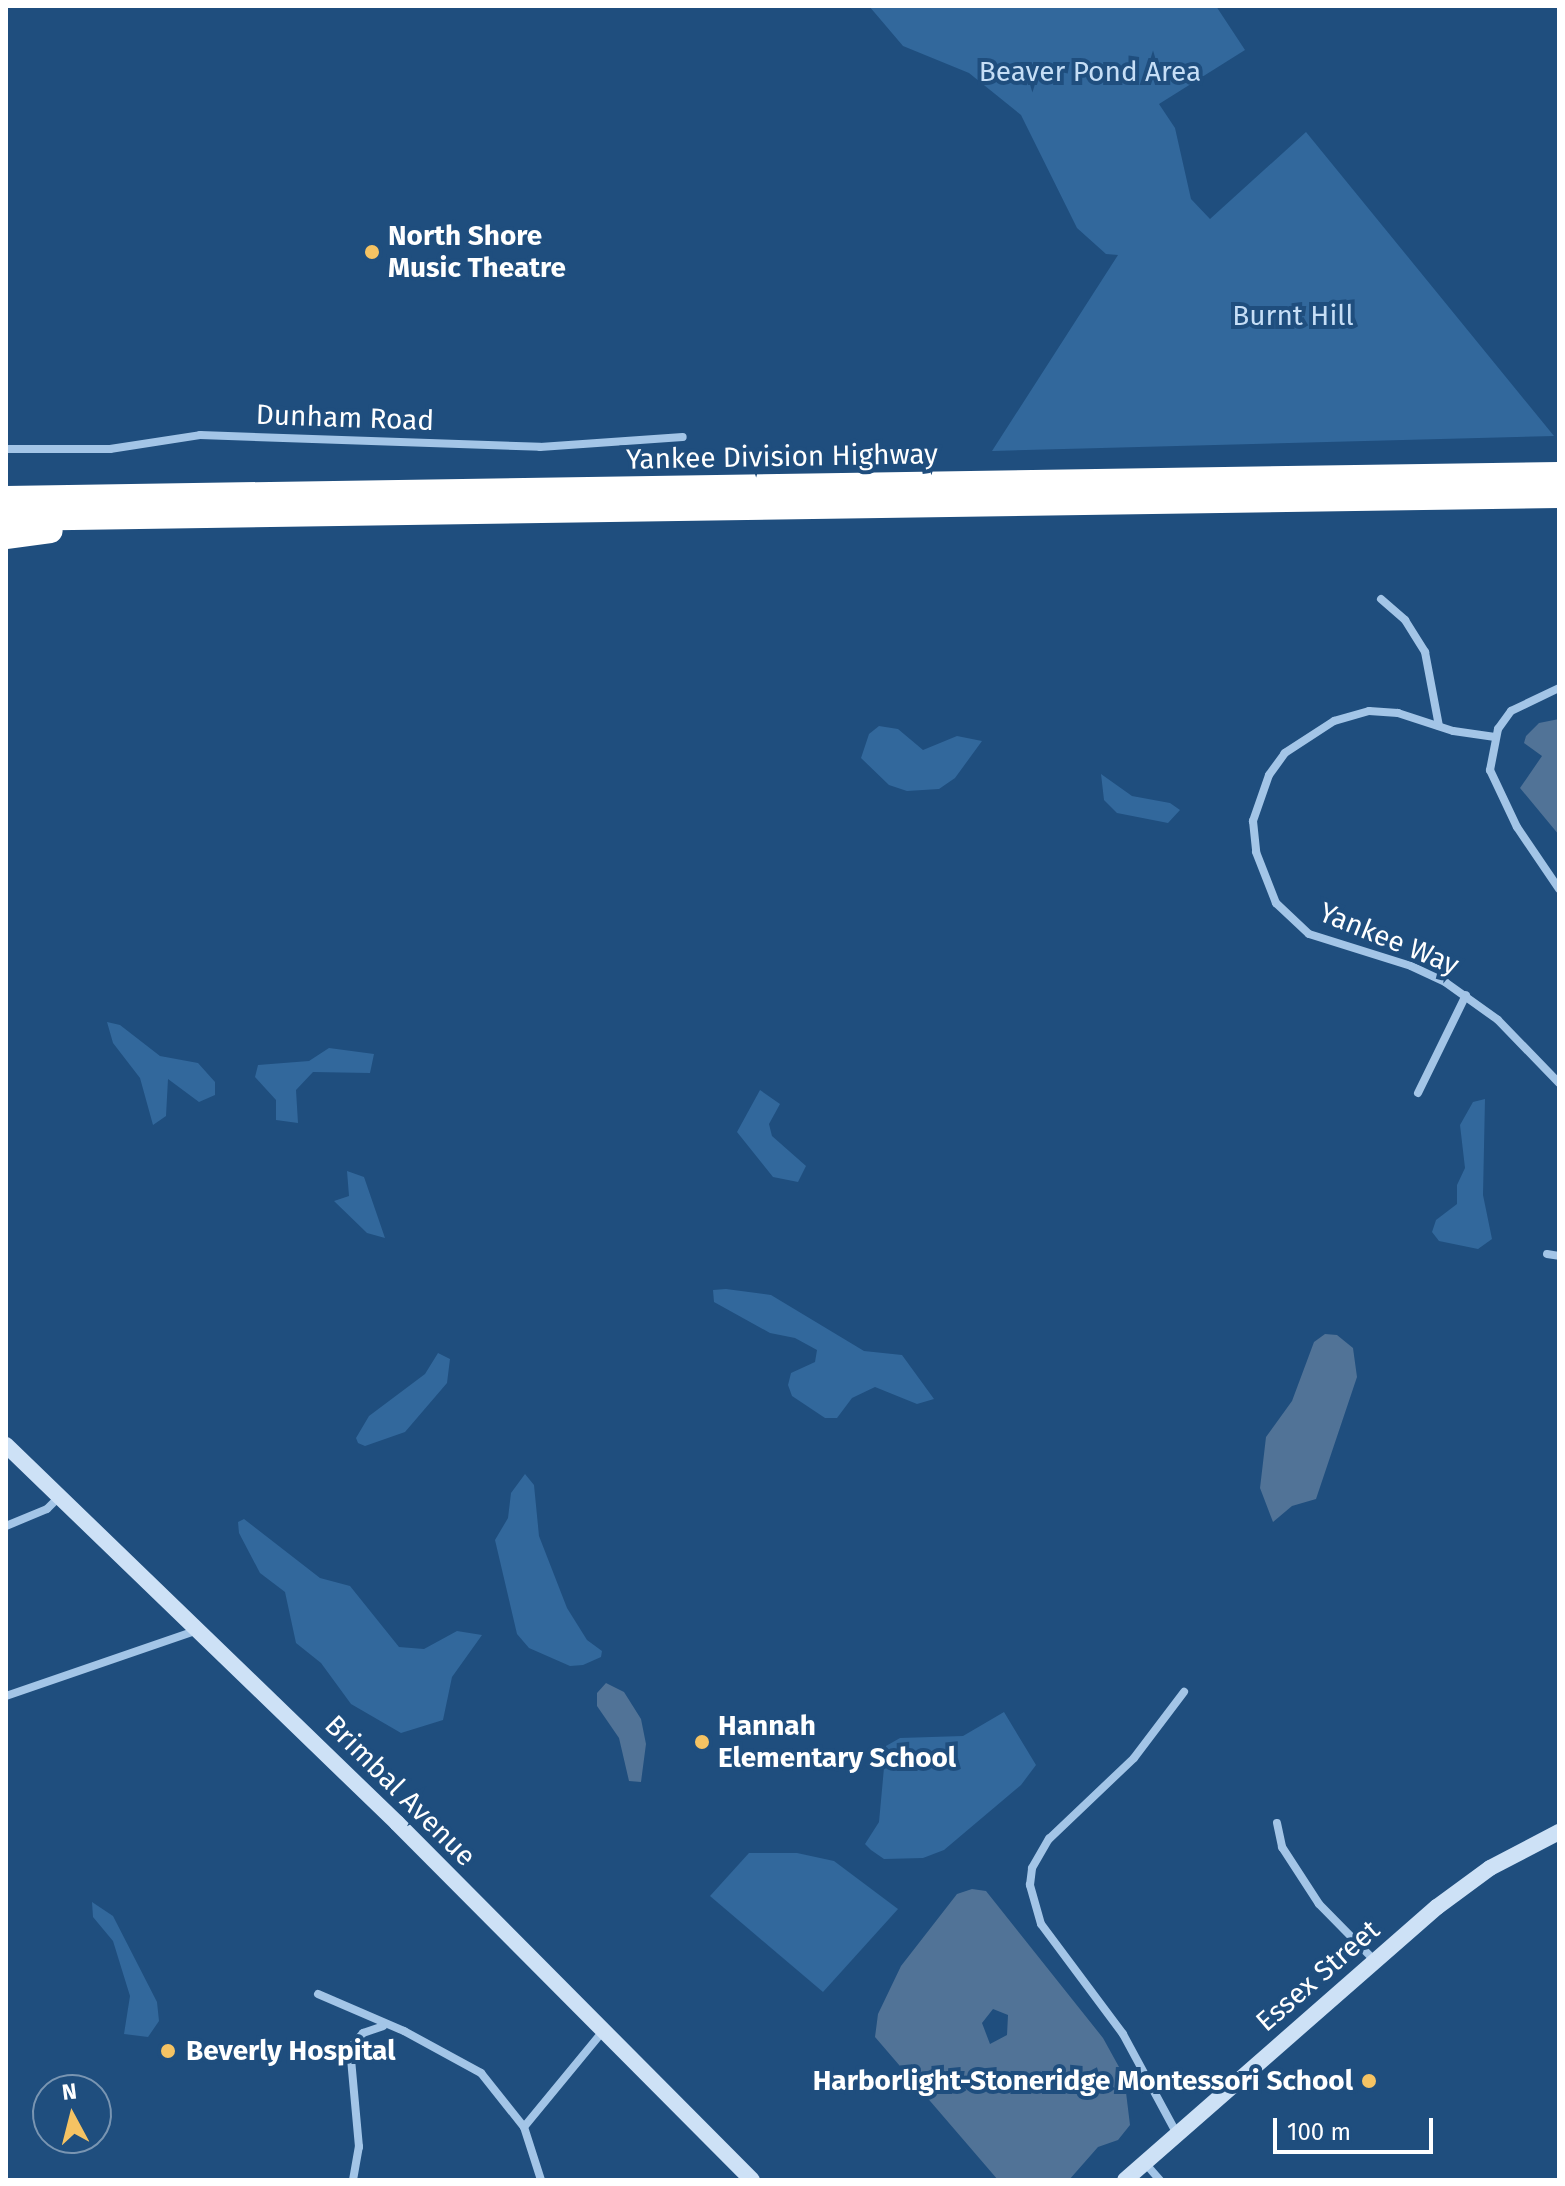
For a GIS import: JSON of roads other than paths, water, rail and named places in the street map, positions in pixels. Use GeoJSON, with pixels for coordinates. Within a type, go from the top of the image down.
{"type":"FeatureCollection","features":[{"type":"Feature","properties":{"kind":"highway","name":"Yankee Division Highway"},"geometry":{"type":"LineString","coordinates":[[6,498],[1559,474]]}},
{"type":"Feature","properties":{"kind":"highway","name":"Yankee Division Highway"},"geometry":{"type":"LineString","coordinates":[[6,519],[1559,496]]}},
{"type":"Feature","properties":{"kind":"highway"},"geometry":{"type":"LineString","coordinates":[[6,537],[153,517]]}},
{"type":"Feature","properties":{"kind":"main road","name":"Brimbal Avenue"},"geometry":{"type":"LineString","coordinates":[[6,1445],[198,1630],[752,2180]]}},
{"type":"Feature","properties":{"kind":"main road","name":"Essex Street"},"geometry":{"type":"LineString","coordinates":[[1125,2180],[1468,1882],[1559,1832]]}},
{"type":"Feature","properties":{"kind":"street","name":"Dunham Road"},"geometry":{"type":"LineString","coordinates":[[6,449],[110,449],[200,435],[540,447],[683,437]]}},
{"type":"Feature","properties":{"kind":"street"},"geometry":{"type":"LineString","coordinates":[[1381,599],[1405,620],[1425,652],[1439,726]]}},
{"type":"Feature","properties":{"kind":"street"},"geometry":{"type":"LineString","coordinates":[[1559,688],[1511,711],[1495,737],[1490,770],[1498,789],[1559,889]]}},
{"type":"Feature","properties":{"kind":"street","name":"Yankee Way"},"geometry":{"type":"LineString","coordinates":[[1495,737],[1369,711],[1310,734],[1285,753],[1258,796],[1253,821],[1256,852],[1276,903],[1309,934],[1411,966],[1466,995],[1498,1020],[1559,1083]]}},
{"type":"Feature","properties":{"kind":"street"},"geometry":{"type":"LineString","coordinates":[[1418,1093],[1466,995]]}},
{"type":"Feature","properties":{"kind":"street"},"geometry":{"type":"LineString","coordinates":[[1547,1254],[1559,1256]]}},
{"type":"Feature","properties":{"kind":"street"},"geometry":{"type":"LineString","coordinates":[[6,1526],[47,1509],[59,1497]]}},
{"type":"Feature","properties":{"kind":"street"},"geometry":{"type":"LineString","coordinates":[[6,1696],[198,1630]]}},
{"type":"Feature","properties":{"kind":"street"},"geometry":{"type":"LineString","coordinates":[[1177,2135],[1123,2034],[1041,1924],[1030,1885],[1032,1868],[1049,1839],[1134,1758],[1184,1692]]}},
{"type":"Feature","properties":{"kind":"street"},"geometry":{"type":"LineString","coordinates":[[1277,1823],[1282,1847],[1319,1904],[1375,1961]]}},
{"type":"Feature","properties":{"kind":"street"},"geometry":{"type":"LineString","coordinates":[[318,1994],[383,2026],[404,2031],[481,2073],[524,2127],[541,2180]]}},
{"type":"Feature","properties":{"kind":"street"},"geometry":{"type":"LineString","coordinates":[[353,2180],[359,2147],[350,2048],[363,2033],[383,2026]]}},
{"type":"Feature","properties":{"kind":"street"},"geometry":{"type":"LineString","coordinates":[[524,2127],[603,2031]]}},
{"type":"Feature","properties":{"kind":"street"},"geometry":{"type":"LineString","coordinates":[[1145,2163],[1160,2180]]}},
{"type":"Feature","properties":{"kind":"place","name":"North Shore Music Theatre"},"geometry":{"type":"Point","coordinates":[372,252]}},
{"type":"Feature","properties":{"kind":"place","name":"Hannah Elementary School"},"geometry":{"type":"Point","coordinates":[702,1742]}},
{"type":"Feature","properties":{"kind":"place","name":"Beverly Hospital"},"geometry":{"type":"Point","coordinates":[168,2051]}},
{"type":"Feature","properties":{"kind":"place","name":"Harborlight-Stoneridge Montessori School"},"geometry":{"type":"Point","coordinates":[1369,2081]}},
{"type":"Feature","properties":{"kind":"park label","name":"Beaver Pond Area"},"geometry":{"type":"Point","coordinates":[1090,72]}},
{"type":"Feature","properties":{"kind":"park label","name":"Burnt Hill"},"geometry":{"type":"Point","coordinates":[1293,316]}}]}
